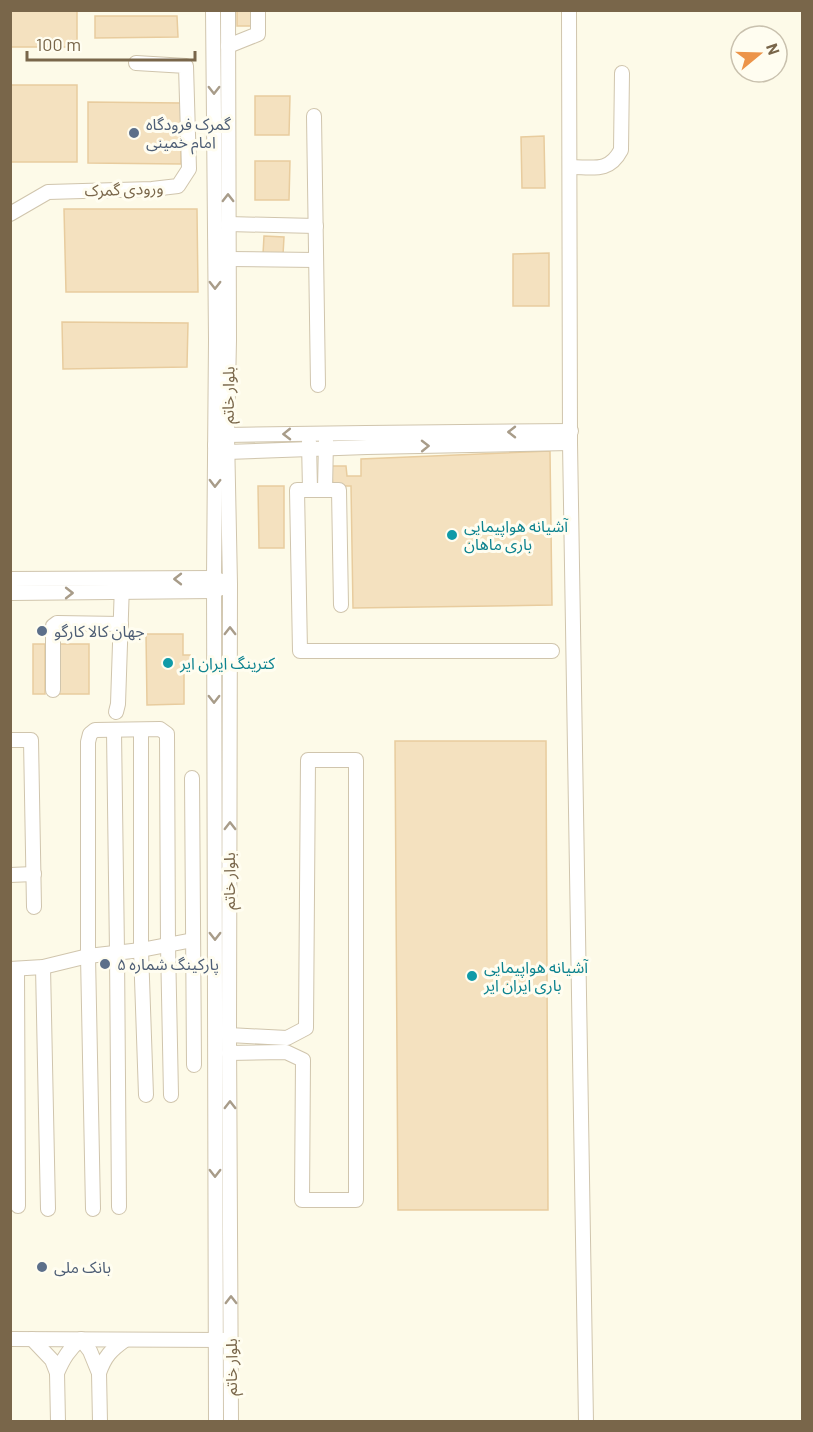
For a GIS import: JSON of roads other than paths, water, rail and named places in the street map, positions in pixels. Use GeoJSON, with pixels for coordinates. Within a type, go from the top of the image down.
{"type":"FeatureCollection","features":[{"type":"Feature","properties":{"kind":"street"},"geometry":{"type":"LineString","coordinates":[[213,10],[222,340]]}},
{"type":"Feature","properties":{"kind":"street"},"geometry":{"type":"LineString","coordinates":[[222,340],[228,259],[221,240],[228,224],[228,10]]}},
{"type":"Feature","properties":{"kind":"street"},"geometry":{"type":"LineString","coordinates":[[228,46],[258,34],[258,10]]}},
{"type":"Feature","properties":{"kind":"street"},"geometry":{"type":"LineString","coordinates":[[569,10],[571,437],[586,1422]]}},
{"type":"Feature","properties":{"kind":"street","name":"ورودی گمرک"},"geometry":{"type":"LineString","coordinates":[[10,214],[48,192],[178,186],[189,169],[186,66],[136,63]]}},
{"type":"Feature","properties":{"kind":"street"},"geometry":{"type":"LineString","coordinates":[[570,167],[597,168],[612,163],[618,157],[621,150],[621,73]]}},
{"type":"Feature","properties":{"kind":"street"},"geometry":{"type":"LineString","coordinates":[[314,116],[318,385]]}},
{"type":"Feature","properties":{"kind":"street"},"geometry":{"type":"LineString","coordinates":[[228,224],[316,226]]}},
{"type":"Feature","properties":{"kind":"street"},"geometry":{"type":"LineString","coordinates":[[228,259],[316,260]]}},
{"type":"Feature","properties":{"kind":"street","name":"بلوار خاتم"},"geometry":{"type":"LineString","coordinates":[[222,340],[227,435]]}},
{"type":"Feature","properties":{"kind":"street","name":"بلوار خاتم"},"geometry":{"type":"LineString","coordinates":[[216,1422],[214,585],[221,449],[222,340]]}},
{"type":"Feature","properties":{"kind":"street"},"geometry":{"type":"LineString","coordinates":[[377,432],[571,437],[326,449],[221,449],[227,435],[377,432]]}},
{"type":"Feature","properties":{"kind":"street"},"geometry":{"type":"LineString","coordinates":[[309,434],[310,489]]}},
{"type":"Feature","properties":{"kind":"street"},"geometry":{"type":"LineString","coordinates":[[325,489],[326,434]]}},
{"type":"Feature","properties":{"kind":"street","name":"بلوار خاتم"},"geometry":{"type":"LineString","coordinates":[[221,449],[230,584],[231,1422]]}},
{"type":"Feature","properties":{"kind":"street"},"geometry":{"type":"LineString","coordinates":[[341,605],[339,490],[297,490],[300,651],[552,651]]}},
{"type":"Feature","properties":{"kind":"street"},"geometry":{"type":"LineString","coordinates":[[10,579],[122,586]]}},
{"type":"Feature","properties":{"kind":"street"},"geometry":{"type":"LineString","coordinates":[[10,593],[122,586],[230,584]]}},
{"type":"Feature","properties":{"kind":"street"},"geometry":{"type":"LineString","coordinates":[[116,712],[122,586]]}},
{"type":"Feature","properties":{"kind":"street"},"geometry":{"type":"LineString","coordinates":[[52,690],[53,626],[57,623],[121,624]]}},
{"type":"Feature","properties":{"kind":"street"},"geometry":{"type":"LineString","coordinates":[[93,1209],[88,956],[88,741],[90,734],[95,730],[160,729],[167,734],[171,1095]]}},
{"type":"Feature","properties":{"kind":"street"},"geometry":{"type":"LineString","coordinates":[[141,730],[141,950],[146,1095]]}},
{"type":"Feature","properties":{"kind":"street"},"geometry":{"type":"LineString","coordinates":[[114,731],[119,1207]]}},
{"type":"Feature","properties":{"kind":"street"},"geometry":{"type":"LineString","coordinates":[[10,740],[31,740],[34,908]]}},
{"type":"Feature","properties":{"kind":"street"},"geometry":{"type":"LineString","coordinates":[[229,1035],[287,1038],[306,1028],[308,760],[356,760],[356,1200],[302,1200],[303,1060],[286,1052],[229,1053]]}},
{"type":"Feature","properties":{"kind":"street"},"geometry":{"type":"LineString","coordinates":[[192,778],[194,1065]]}},
{"type":"Feature","properties":{"kind":"street"},"geometry":{"type":"LineString","coordinates":[[10,875],[34,874]]}},
{"type":"Feature","properties":{"kind":"street"},"geometry":{"type":"LineString","coordinates":[[18,1206],[14,969],[43,967],[88,956],[141,950],[193,940]]}},
{"type":"Feature","properties":{"kind":"street"},"geometry":{"type":"LineString","coordinates":[[43,967],[48,1209]]}},
{"type":"Feature","properties":{"kind":"street"},"geometry":{"type":"LineString","coordinates":[[10,1340],[231,1340]]}},
{"type":"Feature","properties":{"kind":"street"},"geometry":{"type":"LineString","coordinates":[[32,1340],[52,1360],[57,1373],[58,1422]]}},
{"type":"Feature","properties":{"kind":"street"},"geometry":{"type":"LineString","coordinates":[[57,1373],[71,1348],[81,1340]]}},
{"type":"Feature","properties":{"kind":"street"},"geometry":{"type":"LineString","coordinates":[[81,1340],[90,1351],[99,1373]]}},
{"type":"Feature","properties":{"kind":"street"},"geometry":{"type":"LineString","coordinates":[[100,1422],[99,1373],[103,1360],[125,1340]]}},
{"type":"Feature","properties":{"kind":"place","name":"گمرک فرودگاه امام خمینی"},"geometry":{"type":"Point","coordinates":[134,133]}},
{"type":"Feature","properties":{"kind":"place","name":"آشیانه هواپیمایی باری ماهان"},"geometry":{"type":"Point","coordinates":[452,535]}},
{"type":"Feature","properties":{"kind":"place","name":"جهان کالا کارگو"},"geometry":{"type":"Point","coordinates":[42,631]}},
{"type":"Feature","properties":{"kind":"place","name":"کترینگ ایران ایر"},"geometry":{"type":"Point","coordinates":[168,663]}},
{"type":"Feature","properties":{"kind":"place","name":"پارکینگ شماره ۵"},"geometry":{"type":"Point","coordinates":[105,964]}},
{"type":"Feature","properties":{"kind":"place","name":"آشیانه هواپیمایی باری ایران ایر"},"geometry":{"type":"Point","coordinates":[472,976]}},
{"type":"Feature","properties":{"kind":"place","name":"بانک ملی"},"geometry":{"type":"Point","coordinates":[42,1267]}}]}
